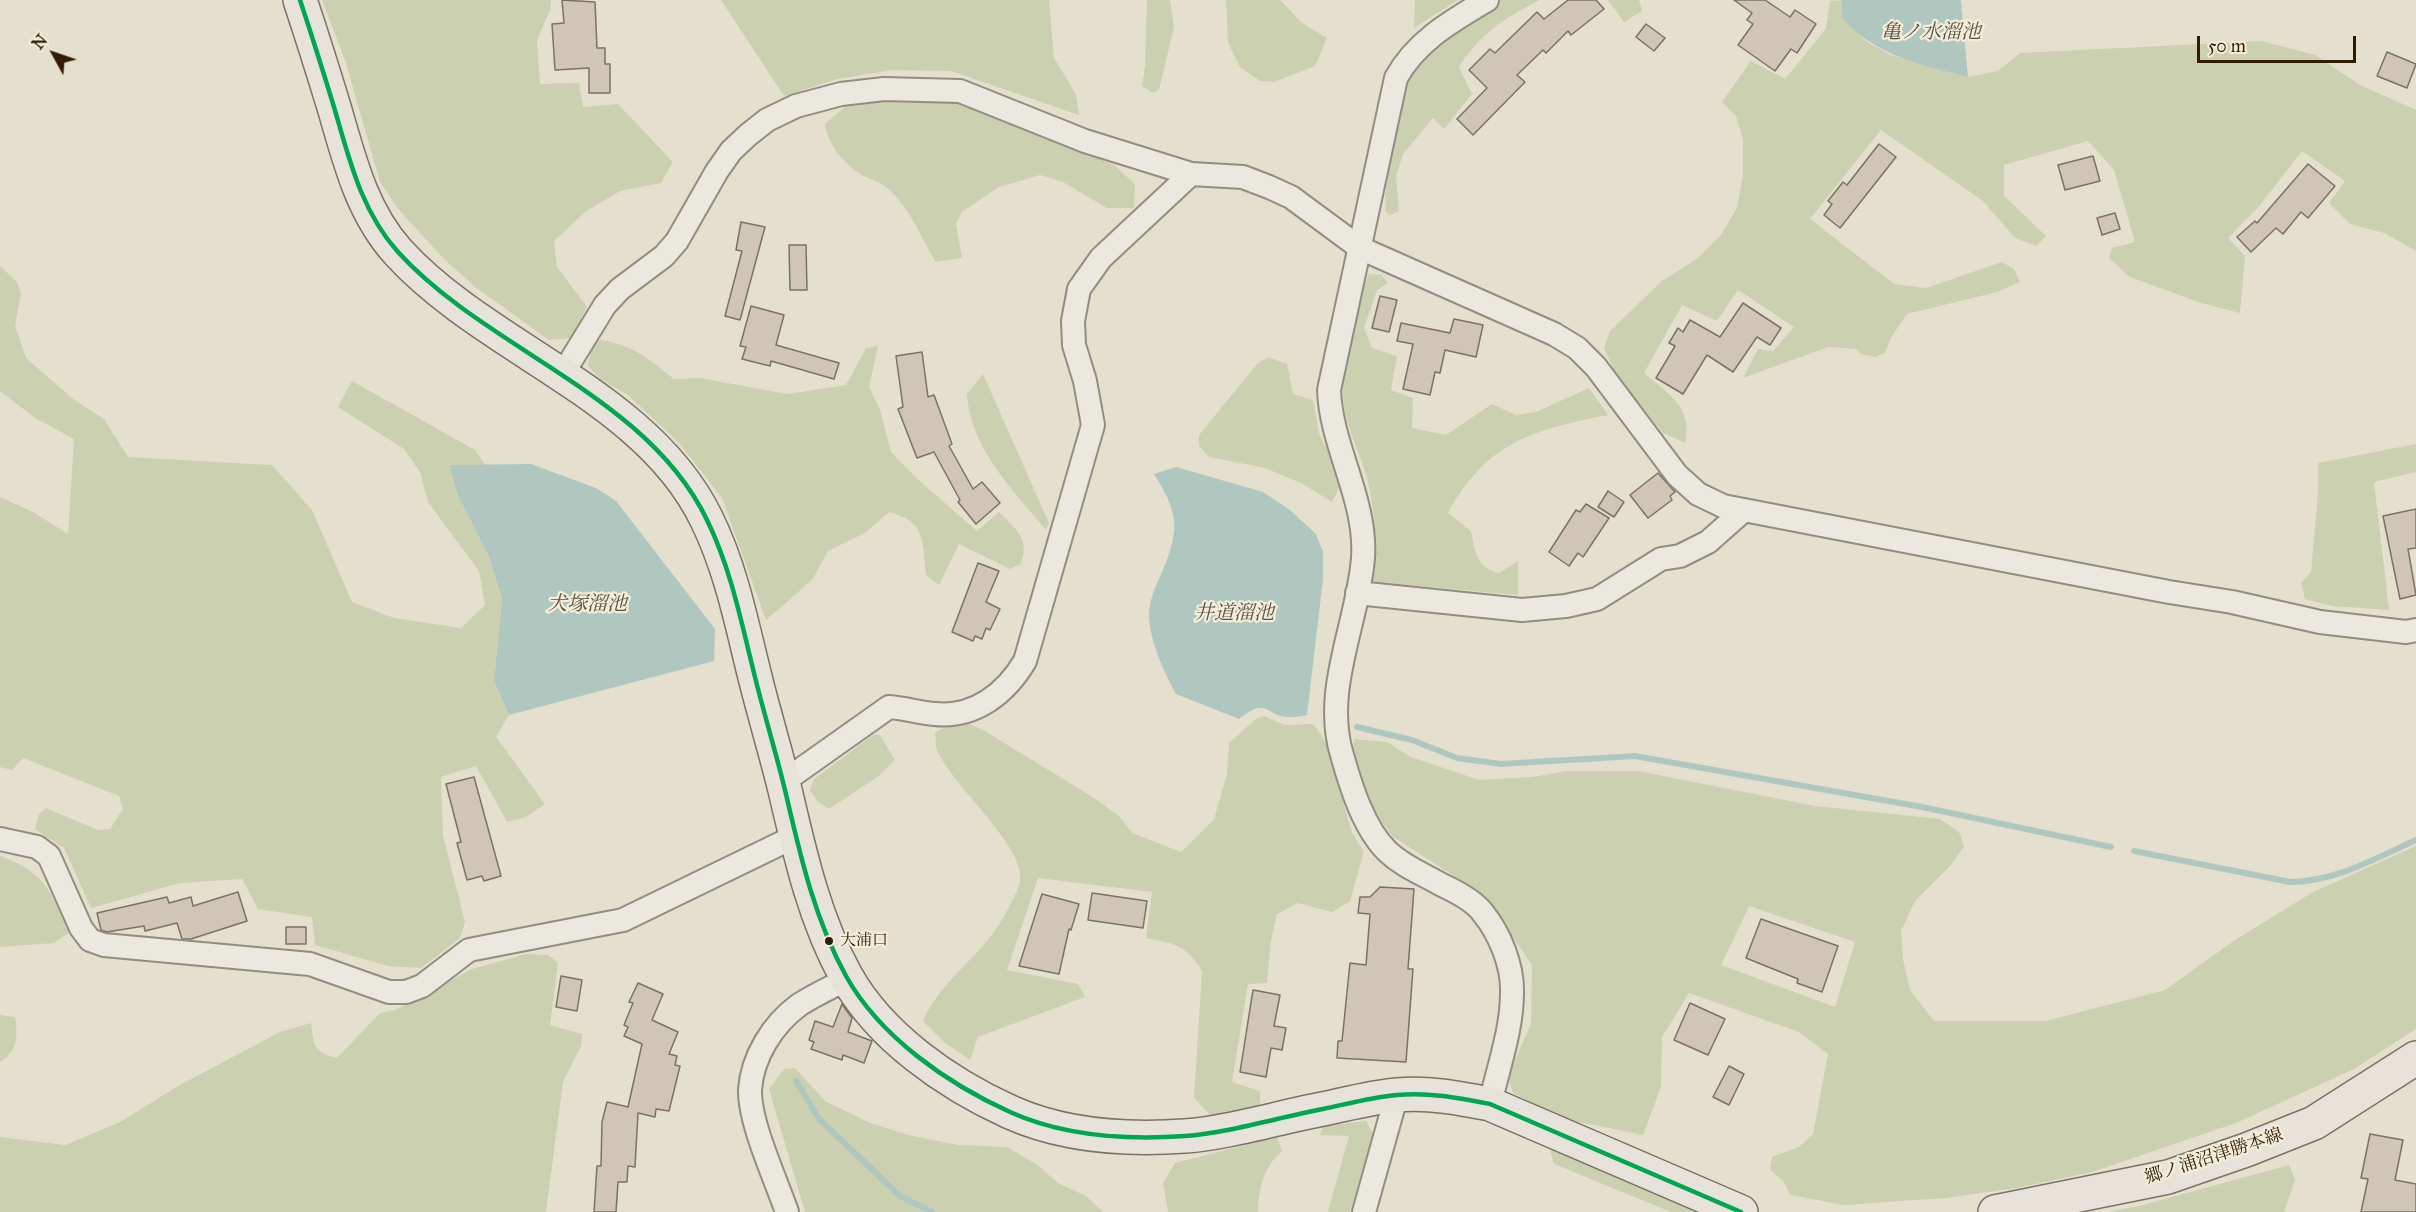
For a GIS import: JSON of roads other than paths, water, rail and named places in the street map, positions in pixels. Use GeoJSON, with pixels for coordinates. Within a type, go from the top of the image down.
{"type":"FeatureCollection","features":[{"type":"Feature","properties":{"kind":"main road"},"geometry":{"type":"LineString","coordinates":[[300,0],[357,186],[380,230],[399,253],[447,296],[562,375],[638,433],[667,461],[689,488],[705,515],[719,546],[740,609],[755,679],[812,901],[848,979],[874,1014],[913,1052],[951,1080],[1012,1114],[1066,1130],[1120,1136],[1188,1136],[1396,1095],[1447,1095],[1490,1104],[1741,1212]]}},
{"type":"Feature","properties":{"kind":"main road","name":"郷ノ浦沼津勝本線"},"geometry":{"type":"LineString","coordinates":[[1995,1212],[2168,1177],[2246,1150],[2314,1122],[2416,1058]]}},
{"type":"Feature","properties":{"kind":"street"},"geometry":{"type":"LineString","coordinates":[[1487,0],[1445,25],[1419,47],[1403,64],[1396,78],[1329,390],[1333,427],[1361,520],[1363,557],[1358,593],[1336,696],[1341,753],[1371,832],[1387,851],[1405,866],[1444,886],[1482,912],[1500,941],[1512,992],[1510,1017],[1490,1104]]}},
{"type":"Feature","properties":{"kind":"street"},"geometry":{"type":"LineString","coordinates":[[562,375],[605,305],[620,289],[664,256],[677,241],[731,151],[767,120],[796,106],[842,94],[884,89],[960,91],[1085,141],[1191,174],[1243,177],[1269,187],[1292,197],[1360,248],[1554,334],[1577,348],[1596,367],[1677,475],[1698,494],[1724,506],[1743,511],[1786,516],[2169,592],[2232,602],[2320,622],[2406,632],[2416,630]]}},
{"type":"Feature","properties":{"kind":"street"},"geometry":{"type":"LineString","coordinates":[[783,782],[889,707],[935,714],[958,713],[990,700],[1015,677],[1025,661],[1093,425],[1092,408],[1074,345],[1073,321],[1078,289],[1101,258],[1191,174]]}},
{"type":"Feature","properties":{"kind":"street"},"geometry":{"type":"LineString","coordinates":[[1358,593],[1522,610],[1566,606],[1597,599],[1661,560],[1680,556],[1708,542],[1743,511]]}},
{"type":"Feature","properties":{"kind":"street"},"geometry":{"type":"LineString","coordinates":[[0,839],[37,847],[49,856],[81,928],[90,940],[104,945],[310,964],[389,992],[406,992],[422,986],[469,950],[623,920],[796,836]]}},
{"type":"Feature","properties":{"kind":"street"},"geometry":{"type":"LineString","coordinates":[[788,1212],[755,1119],[750,1090],[756,1064],[764,1044],[784,1018],[800,1005],[848,979]]}},
{"type":"Feature","properties":{"kind":"street"},"geometry":{"type":"LineString","coordinates":[[1364,1212],[1396,1095]]}},
{"type":"Feature","properties":{"kind":"water","name":"亀ノ水溜池"},"geometry":{"type":"Polygon","coordinates":[[[1842,0],[1961,0],[1968,77],[1900,57],[1869,42],[1842,18],[1842,0]]]}},
{"type":"Feature","properties":{"kind":"water","name":"犬塚溜池"},"geometry":{"type":"Polygon","coordinates":[[[531,464],[596,488],[616,501],[715,629],[714,661],[509,715],[494,681],[502,599],[489,557],[458,496],[449,465],[531,464]]]}},
{"type":"Feature","properties":{"kind":"water","name":"井道溜池"},"geometry":{"type":"Polygon","coordinates":[[[1176,467],[1263,492],[1290,510],[1316,534],[1323,552],[1323,579],[1307,715],[1280,716],[1261,708],[1248,712],[1239,719],[1176,694],[1155,646],[1149,616],[1152,596],[1174,536],[1173,513],[1154,474],[1176,467]]]}},
{"type":"Feature","properties":{"kind":"waterway"},"geometry":{"type":"LineString","coordinates":[[1357,727],[1412,740],[1457,758],[1501,764],[1635,756],[1922,807],[2111,847]]}},
{"type":"Feature","properties":{"kind":"waterway"},"geometry":{"type":"LineString","coordinates":[[2134,851],[2290,882],[2307,881],[2339,873],[2416,840]]}},
{"type":"Feature","properties":{"kind":"waterway"},"geometry":{"type":"LineString","coordinates":[[796,1081],[819,1119],[900,1196],[932,1212]]}},
{"type":"Feature","properties":{"kind":"place","name":"大浦口"},"geometry":{"type":"Point","coordinates":[829,941]}}]}
